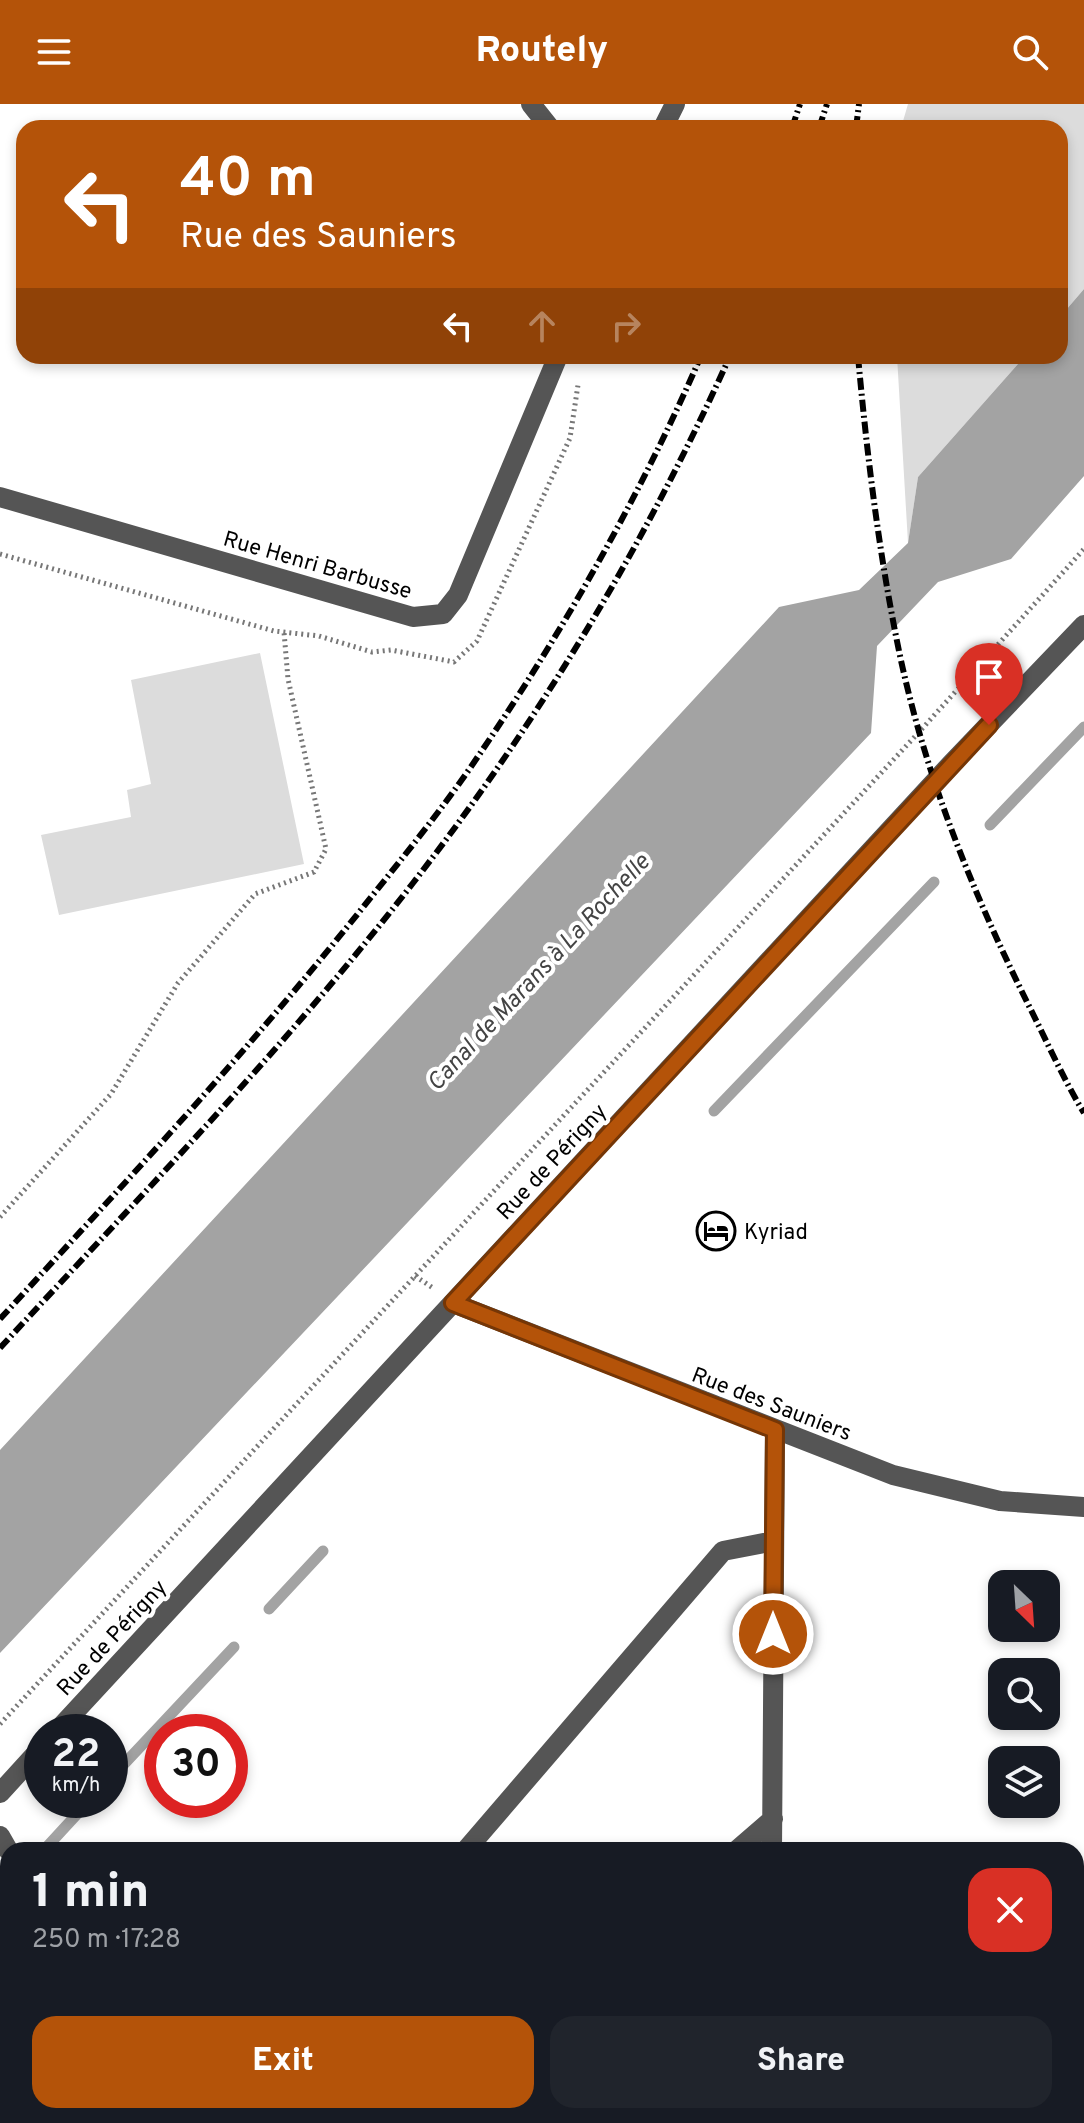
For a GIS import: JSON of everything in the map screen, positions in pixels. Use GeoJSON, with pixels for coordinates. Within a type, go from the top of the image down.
{"type":"FeatureCollection","features":[{"type":"Feature","properties":{"kind":"street"},"geometry":{"type":"LineString","coordinates":[[531,104],[544,120]]}},
{"type":"Feature","properties":{"kind":"street","name":"Rue Henri Barbusse"},"geometry":{"type":"LineString","coordinates":[[0,497],[413,617],[443,614],[458,595],[555,364]]}},
{"type":"Feature","properties":{"kind":"street","name":"Rue de Périgny"},"geometry":{"type":"LineString","coordinates":[[73,1714],[951,764],[1084,625]]}},
{"type":"Feature","properties":{"kind":"street","name":"Rue des Sauniers"},"geometry":{"type":"LineString","coordinates":[[453,1303],[893,1475],[1000,1501],[1084,1507]]}},
{"type":"Feature","properties":{"kind":"street"},"geometry":{"type":"LineString","coordinates":[[772,1842],[775,1430]]}},
{"type":"Feature","properties":{"kind":"street"},"geometry":{"type":"LineString","coordinates":[[473,1842],[723,1551],[774,1541]]}},
{"type":"Feature","properties":{"kind":"street"},"geometry":{"type":"LineString","coordinates":[[0,1793],[24,1767]]}},
{"type":"Feature","properties":{"kind":"street"},"geometry":{"type":"LineString","coordinates":[[746,1842],[773,1819]]}},
{"type":"Feature","properties":{"kind":"path"},"geometry":{"type":"LineString","coordinates":[[0,1724],[920,731],[1084,549]]}},
{"type":"Feature","properties":{"kind":"path"},"geometry":{"type":"LineString","coordinates":[[0,554],[284,632],[303,633]]}},
{"type":"Feature","properties":{"kind":"path"},"geometry":{"type":"LineString","coordinates":[[0,1217],[111,1094],[178,983],[247,903],[255,894],[314,872],[326,849],[288,679],[284,632]]}},
{"type":"Feature","properties":{"kind":"shaded area"},"geometry":{"type":"Polygon","coordinates":[[[908,104],[1084,104],[1084,289],[1068,308],[1068,120],[903,120],[908,104]]]}},
{"type":"Feature","properties":{"kind":"shaded area"},"geometry":{"type":"Polygon","coordinates":[[[897,364],[1018,364],[918,477],[908,543],[897,364]]]}},
{"type":"Feature","properties":{"kind":"shaded area"},"geometry":{"type":"Polygon","coordinates":[[[260,653],[304,864],[59,915],[41,835],[131,817],[127,790],[151,784],[131,680],[260,653]]]}},
{"type":"Feature","properties":{"kind":"water","name":"Canal de Marans à La Rochelle"},"geometry":{"type":"Polygon","coordinates":[[[1084,289],[1084,476],[1011,559],[938,582],[877,646],[871,733],[0,1653],[0,1450],[779,607],[859,590],[908,543],[918,477],[1018,364],[1068,364],[1068,308],[1084,289]]]}},
{"type":"Feature","properties":{"kind":"waterway"},"geometry":{"type":"LineString","coordinates":[[990,825],[1084,727]]}},
{"type":"Feature","properties":{"kind":"waterway"},"geometry":{"type":"LineString","coordinates":[[714,1111],[934,882]]}},
{"type":"Feature","properties":{"kind":"waterway"},"geometry":{"type":"LineString","coordinates":[[269,1609],[323,1551]]}},
{"type":"Feature","properties":{"kind":"waterway"},"geometry":{"type":"LineString","coordinates":[[128,1760],[234,1647]]}},
{"type":"Feature","properties":{"kind":"waterway"},"geometry":{"type":"LineString","coordinates":[[51,1842],[73,1818]]}},
{"type":"Feature","properties":{"kind":"railway"},"geometry":{"type":"LineString","coordinates":[[795,120],[800,104]]}},
{"type":"Feature","properties":{"kind":"railway"},"geometry":{"type":"LineString","coordinates":[[822,120],[827,104]]}},
{"type":"Feature","properties":{"kind":"railway"},"geometry":{"type":"LineString","coordinates":[[857,120],[859,104]]}},
{"type":"Feature","properties":{"kind":"railway"},"geometry":{"type":"LineString","coordinates":[[0,1319],[276,1012],[453,792],[572,609],[653,459],[697,364]]}},
{"type":"Feature","properties":{"kind":"railway"},"geometry":{"type":"LineString","coordinates":[[0,1348],[315,1003],[459,822],[504,759],[587,629],[663,494],[726,364]]}},
{"type":"Feature","properties":{"kind":"railway"},"geometry":{"type":"LineString","coordinates":[[859,364],[885,578],[899,651],[923,744],[953,835],[990,923],[1056,1062],[1084,1113]]}},
{"type":"Feature","properties":{"kind":"place","name":"Kyriad"},"geometry":{"type":"Point","coordinates":[716,1231]}},
{"type":"Feature","properties":{"kind":"route"},"geometry":{"type":"LineString","coordinates":[[773,1634],[775,1430],[453,1303],[989,725]]}}]}
